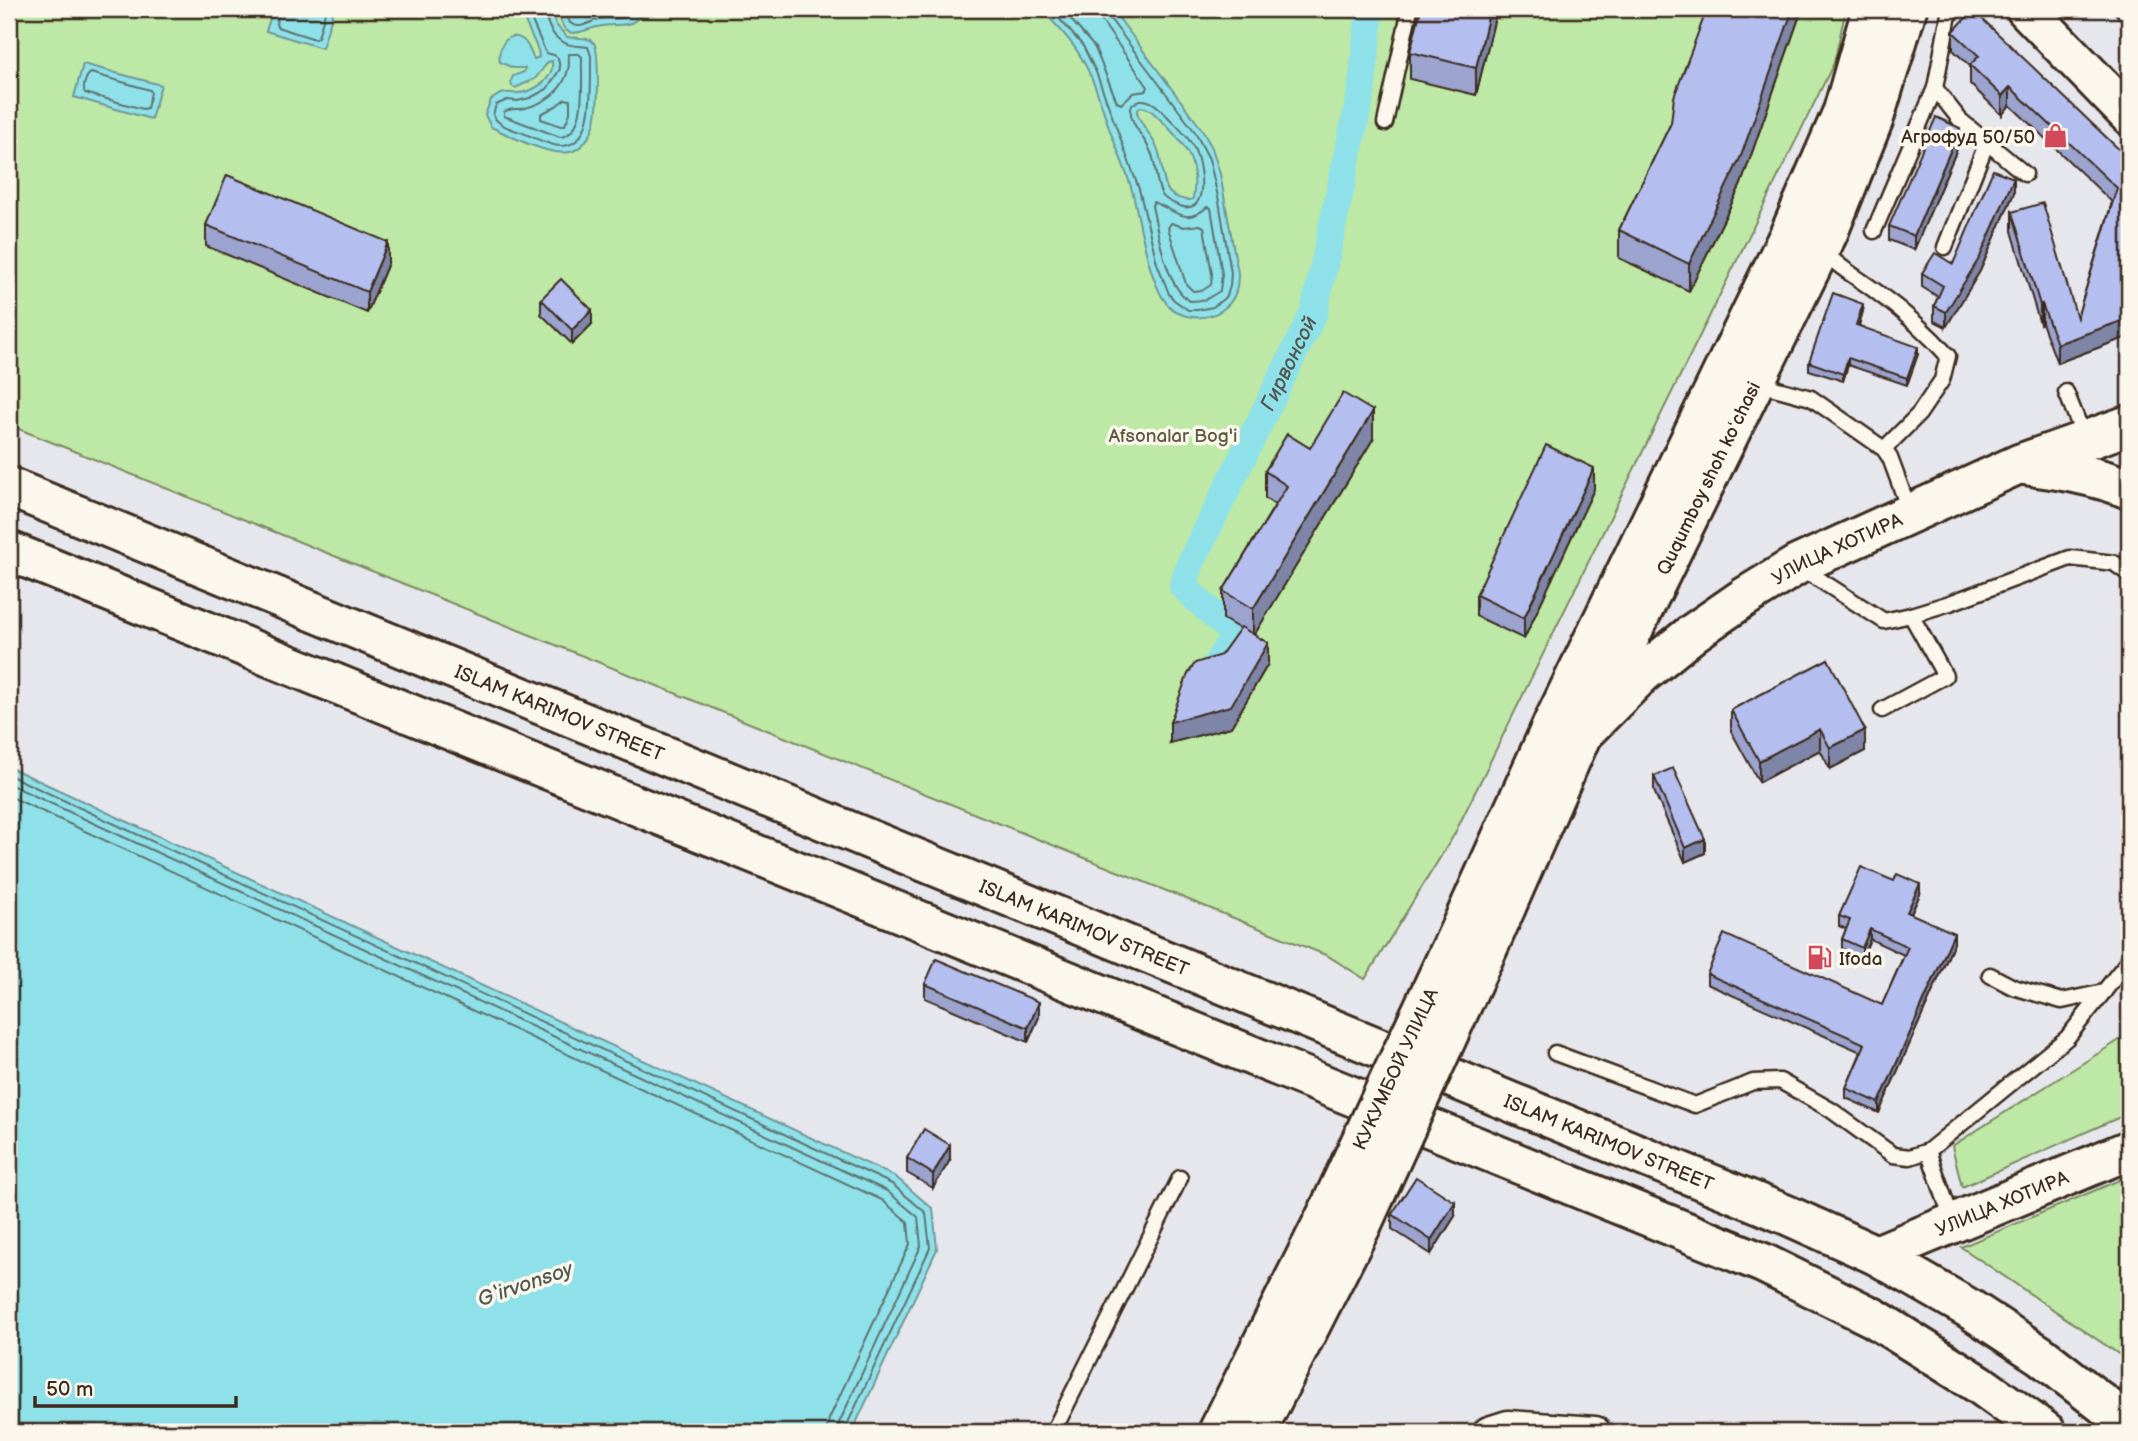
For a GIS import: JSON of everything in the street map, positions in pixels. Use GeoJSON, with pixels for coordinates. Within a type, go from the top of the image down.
{"type":"FeatureCollection","features":[{"type":"Feature","properties":{"kind":"main road","name":"Ququmboy shoh koʻchasi"},"geometry":{"type":"LineString","coordinates":[[1476,934],[1560,708],[1791,231],[1843,111],[1872,9]]}},
{"type":"Feature","properties":{"kind":"main road","name":"Ququmboy shoh koʻchasi"},"geometry":{"type":"LineString","coordinates":[[1476,934],[1582,734],[1821,247],[1874,118],[1907,9]]}},
{"type":"Feature","properties":{"kind":"main road"},"geometry":{"type":"LineString","coordinates":[[2026,9],[2129,116]]}},
{"type":"Feature","properties":{"kind":"main road","name":"УЛИЦА ХОТИРА"},"geometry":{"type":"LineString","coordinates":[[1582,734],[1642,674],[1693,633],[1797,565],[2019,464],[2129,425]]}},
{"type":"Feature","properties":{"kind":"main road"},"geometry":{"type":"LineString","coordinates":[[2019,464],[2072,472],[2129,489]]}},
{"type":"Feature","properties":{"kind":"main road","name":"ISLAM KARIMOV STREET"},"geometry":{"type":"LineString","coordinates":[[9,487],[1774,1210],[1876,1255],[1970,1309],[2040,1355],[2129,1424]]}},
{"type":"Feature","properties":{"kind":"main road"},"geometry":{"type":"LineString","coordinates":[[9,551],[40,580],[1763,1264],[1874,1318],[1979,1384],[2046,1432]]}},
{"type":"Feature","properties":{"kind":"main road","name":"КУКУМБОЙ УЛИЦА"},"geometry":{"type":"LineString","coordinates":[[1345,1219],[1476,934]]}},
{"type":"Feature","properties":{"kind":"main road","name":"УЛИЦА ХОТИРА"},"geometry":{"type":"LineString","coordinates":[[1876,1255],[2129,1150]]}},
{"type":"Feature","properties":{"kind":"main road"},"geometry":{"type":"LineString","coordinates":[[1218,1432],[1345,1219]]}},
{"type":"Feature","properties":{"kind":"main road"},"geometry":{"type":"LineString","coordinates":[[1256,1432],[1345,1219]]}},
{"type":"Feature","properties":{"kind":"street"},"geometry":{"type":"LineString","coordinates":[[1489,1432],[1508,1426],[1595,1432]]}},
{"type":"Feature","properties":{"kind":"lane"},"geometry":{"type":"LineString","coordinates":[[1385,123],[1410,9]]}},
{"type":"Feature","properties":{"kind":"lane"},"geometry":{"type":"LineString","coordinates":[[1874,231],[1934,88],[1950,9]]}},
{"type":"Feature","properties":{"kind":"lane"},"geometry":{"type":"LineString","coordinates":[[1934,88],[1960,120],[2025,174]]}},
{"type":"Feature","properties":{"kind":"lane"},"geometry":{"type":"LineString","coordinates":[[1945,247],[1987,142]]}},
{"type":"Feature","properties":{"kind":"lane"},"geometry":{"type":"LineString","coordinates":[[1821,247],[1829,257],[1926,331],[1948,356],[1942,380],[1919,414],[1884,449]]}},
{"type":"Feature","properties":{"kind":"lane"},"geometry":{"type":"LineString","coordinates":[[1755,383],[1811,398],[1884,449],[1890,458],[1910,513]]}},
{"type":"Feature","properties":{"kind":"lane"},"geometry":{"type":"LineString","coordinates":[[2066,392],[2086,440]]}},
{"type":"Feature","properties":{"kind":"lane"},"geometry":{"type":"LineString","coordinates":[[1797,565],[1884,621],[1911,615],[2070,558],[2114,563],[2129,575]]}},
{"type":"Feature","properties":{"kind":"lane"},"geometry":{"type":"LineString","coordinates":[[1882,710],[1945,676],[1911,615]]}},
{"type":"Feature","properties":{"kind":"lane"},"geometry":{"type":"LineString","coordinates":[[1555,1053],[1695,1105],[1753,1083],[1780,1081],[1831,1110],[1893,1155],[1910,1157],[1928,1151],[2067,1038],[2129,960]]}},
{"type":"Feature","properties":{"kind":"lane"},"geometry":{"type":"LineString","coordinates":[[1990,975],[2012,987],[2062,1001],[2104,992]]}},
{"type":"Feature","properties":{"kind":"lane"},"geometry":{"type":"LineString","coordinates":[[1928,1151],[1954,1223]]}},
{"type":"Feature","properties":{"kind":"lane"},"geometry":{"type":"LineString","coordinates":[[1053,1432],[1180,1178]]}},
{"type":"Feature","properties":{"kind":"green space","name":"Afsonalar Bog'i"},"geometry":{"type":"Polygon","coordinates":[[[9,9],[1846,9],[1834,63],[1454,835],[1365,979],[1328,956],[9,425],[9,9]]]}},
{"type":"Feature","properties":{"kind":"green space"},"geometry":{"type":"Polygon","coordinates":[[[2129,1034],[2129,1113],[1962,1187],[1952,1146],[2129,1034]]]}},
{"type":"Feature","properties":{"kind":"green space"},"geometry":{"type":"Polygon","coordinates":[[[2129,1176],[2129,1361],[1961,1247],[2129,1176]]]}},
{"type":"Feature","properties":{"kind":"water"},"geometry":{"type":"Polygon","coordinates":[[[273,9],[334,9],[322,48],[266,31],[273,9]]]}},
{"type":"Feature","properties":{"kind":"water"},"geometry":{"type":"Polygon","coordinates":[[[528,9],[553,9],[556,25],[567,37],[587,39],[595,46],[598,77],[595,121],[585,141],[573,151],[555,152],[520,141],[491,127],[485,115],[494,98],[504,93],[530,90],[547,79],[550,73],[552,61],[548,62],[535,79],[515,88],[511,81],[513,76],[524,72],[525,68],[513,68],[500,62],[501,47],[511,37],[522,39],[534,59],[539,57],[524,19],[528,9]]]}},
{"type":"Feature","properties":{"kind":"water"},"geometry":{"type":"Polygon","coordinates":[[[559,9],[646,9],[631,23],[574,33],[564,28],[559,9]]]}},
{"type":"Feature","properties":{"kind":"water"},"geometry":{"type":"Polygon","coordinates":[[[1041,9],[1112,9],[1201,128],[1212,148],[1220,174],[1238,273],[1235,293],[1230,302],[1216,314],[1194,317],[1180,314],[1168,305],[1161,295],[1150,268],[1131,185],[1093,80],[1075,48],[1041,9]],[[1140,107],[1137,112],[1158,150],[1167,189],[1177,197],[1193,199],[1194,175],[1184,146],[1152,112],[1140,107]]]}},
{"type":"Feature","properties":{"kind":"water"},"geometry":{"type":"Polygon","coordinates":[[[83,64],[161,85],[151,119],[74,97],[83,64]]]}},
{"type":"Feature","properties":{"kind":"water","name":"G‘irvonsoy"},"geometry":{"type":"Polygon","coordinates":[[[9,767],[896,1177],[933,1209],[937,1249],[852,1432],[9,1432],[9,767]]]}},
{"type":"Feature","properties":{"kind":"building"},"geometry":{"type":"Polygon","coordinates":[[[1421,9],[1490,9],[1476,68],[1410,52],[1421,9]]]}},
{"type":"Feature","properties":{"kind":"building"},"geometry":{"type":"Polygon","coordinates":[[[1707,9],[1793,9],[1741,156],[1689,264],[1619,230],[1671,123],[1674,97],[1707,9]]]}},
{"type":"Feature","properties":{"kind":"building"},"geometry":{"type":"Polygon","coordinates":[[[1973,10],[2129,159],[2129,326],[2127,319],[2057,344],[2042,304],[2040,305],[2012,212],[2043,203],[2077,318],[2117,188],[2010,87],[2002,96],[1970,65],[1979,56],[1953,32],[1973,10]]]}},
{"type":"Feature","properties":{"kind":"building"},"geometry":{"type":"Polygon","coordinates":[[[1936,117],[1960,128],[1914,236],[1889,226],[1936,117]]]}},
{"type":"Feature","properties":{"kind":"building"},"geometry":{"type":"Polygon","coordinates":[[[1993,170],[2014,178],[1980,257],[1946,312],[1934,306],[1943,286],[1922,273],[1935,253],[1953,264],[1993,170]]]}},
{"type":"Feature","properties":{"kind":"building"},"geometry":{"type":"Polygon","coordinates":[[[227,175],[388,242],[367,292],[206,225],[227,175]]]}},
{"type":"Feature","properties":{"kind":"building"},"geometry":{"type":"Polygon","coordinates":[[[561,279],[592,310],[572,330],[541,299],[561,279]]]}},
{"type":"Feature","properties":{"kind":"building"},"geometry":{"type":"Polygon","coordinates":[[[1833,293],[1863,304],[1856,325],[1918,347],[1907,378],[1848,358],[1843,374],[1809,362],[1833,293]]]}},
{"type":"Feature","properties":{"kind":"building"},"geometry":{"type":"Polygon","coordinates":[[[1343,393],[1373,411],[1253,609],[1223,591],[1287,486],[1265,471],[1287,434],[1310,448],[1343,393]]]}},
{"type":"Feature","properties":{"kind":"building"},"geometry":{"type":"Polygon","coordinates":[[[1546,445],[1594,468],[1524,618],[1476,595],[1546,445]]]}},
{"type":"Feature","properties":{"kind":"building"},"geometry":{"type":"Polygon","coordinates":[[[1241,627],[1268,643],[1231,706],[1170,722],[1188,674],[1195,663],[1221,655],[1241,627]]]}},
{"type":"Feature","properties":{"kind":"building"},"geometry":{"type":"Polygon","coordinates":[[[1828,659],[1865,730],[1830,748],[1820,729],[1759,761],[1731,710],[1828,659]]]}},
{"type":"Feature","properties":{"kind":"building"},"geometry":{"type":"Polygon","coordinates":[[[1673,768],[1705,839],[1685,848],[1654,776],[1673,768]]]}},
{"type":"Feature","properties":{"kind":"building"},"geometry":{"type":"Polygon","coordinates":[[[1861,867],[1894,881],[1897,874],[1920,884],[1907,912],[1954,933],[1879,1103],[1846,1088],[1865,1044],[1707,974],[1724,934],[1882,1005],[1908,947],[1870,929],[1862,948],[1842,939],[1850,920],[1839,916],[1861,867]]]}},
{"type":"Feature","properties":{"kind":"building"},"geometry":{"type":"Polygon","coordinates":[[[936,959],[1039,1002],[1028,1028],[925,984],[936,959]]]}},
{"type":"Feature","properties":{"kind":"building"},"geometry":{"type":"Polygon","coordinates":[[[924,1129],[950,1145],[933,1174],[907,1158],[924,1129]]]}},
{"type":"Feature","properties":{"kind":"building"},"geometry":{"type":"Polygon","coordinates":[[[1416,1177],[1455,1202],[1431,1240],[1392,1214],[1416,1177]]]}},
{"type":"Feature","properties":{"kind":"waterway","name":"Гирвонсой"},"geometry":{"type":"LineString","coordinates":[[1214,668],[1235,635],[1183,586],[1191,562],[1314,312],[1361,93],[1370,9]]}},
{"type":"Feature","properties":{"kind":"place","name":"Агрофуд 50/50"},"geometry":{"type":"Point","coordinates":[2055,136]}},
{"type":"Feature","properties":{"kind":"place","name":"Ifoda"},"geometry":{"type":"Point","coordinates":[1819,958]}}]}
